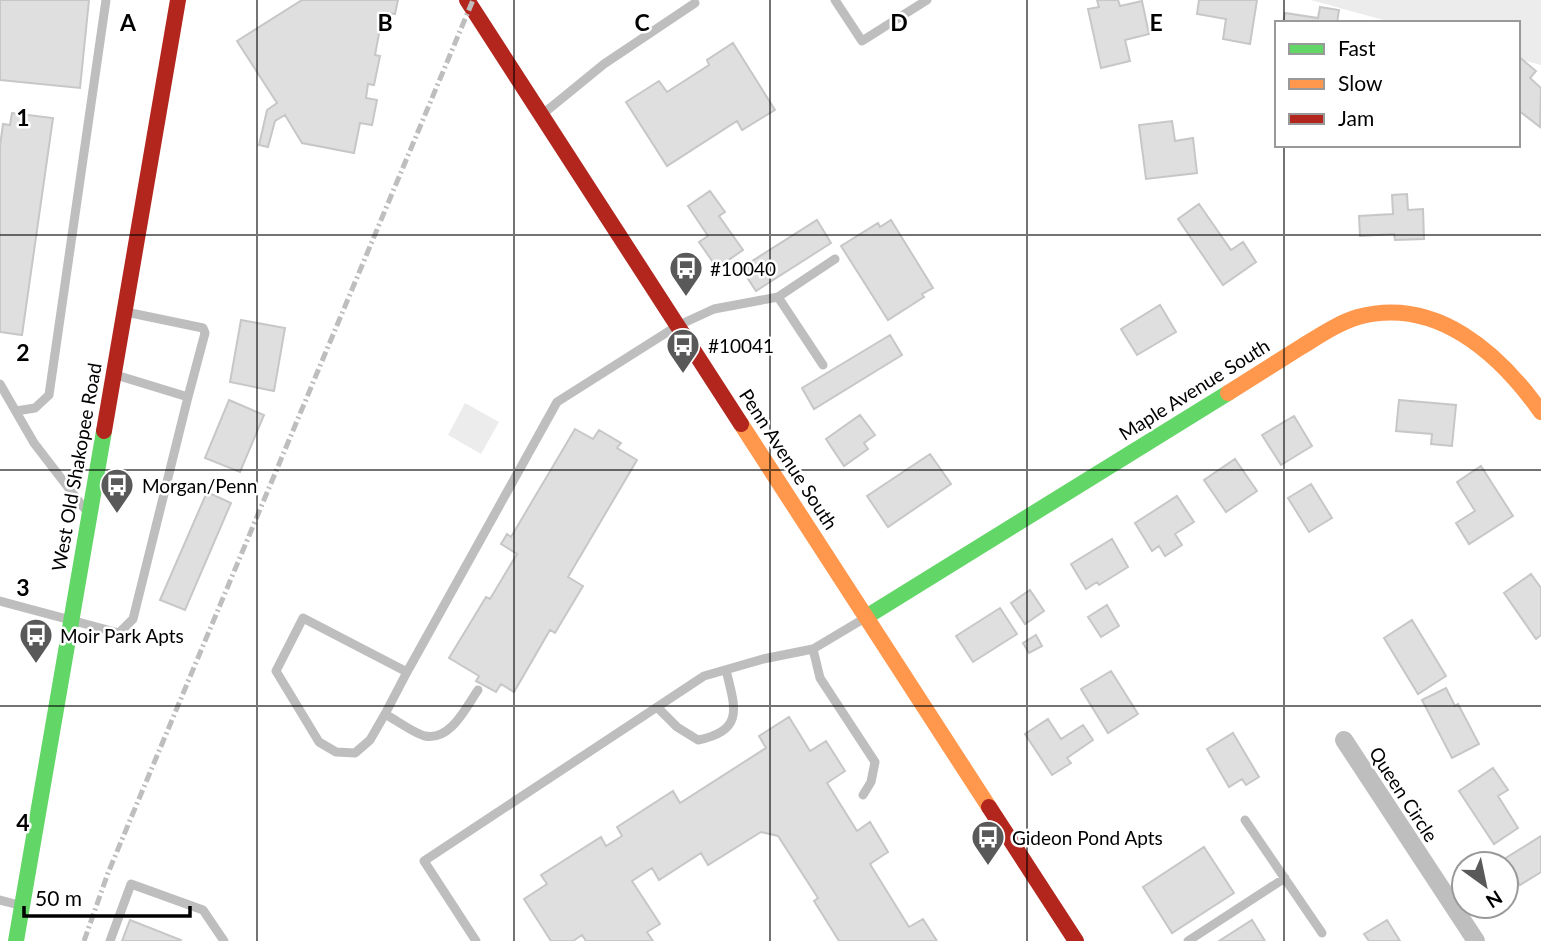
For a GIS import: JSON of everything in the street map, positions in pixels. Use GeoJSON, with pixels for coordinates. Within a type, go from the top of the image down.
{"type":"FeatureCollection","features":[{"type":"Feature","properties":{"kind":"main road","name":"West Old Shakopee Road"},"geometry":{"type":"LineString","coordinates":[[16,941],[178,0]]}},
{"type":"Feature","properties":{"kind":"main road","name":"Penn Avenue South"},"geometry":{"type":"LineString","coordinates":[[467,0],[1076,941]]}},
{"type":"Feature","properties":{"kind":"main road","name":"Maple Avenue South"},"geometry":{"type":"LineString","coordinates":[[866,617],[1329,330],[1359,317],[1390,312],[1423,315],[1452,326],[1480,344],[1507,368],[1538,402]]}},
{"type":"Feature","properties":{"kind":"street","name":"Queen Circle"},"geometry":{"type":"LineString","coordinates":[[1344,740],[1476,941]]}},
{"type":"Feature","properties":{"kind":"lane"},"geometry":{"type":"LineString","coordinates":[[16,411],[35,408],[49,395],[106,0]]}},
{"type":"Feature","properties":{"kind":"lane"},"geometry":{"type":"LineString","coordinates":[[835,0],[862,41],[927,0]]}},
{"type":"Feature","properties":{"kind":"lane"},"geometry":{"type":"LineString","coordinates":[[541,116],[604,64],[695,3]]}},
{"type":"Feature","properties":{"kind":"lane"},"geometry":{"type":"LineString","coordinates":[[407,672],[303,618],[276,671],[319,742],[336,752],[355,753],[370,740],[385,714],[557,402],[677,326],[714,309],[778,297],[835,259]]}},
{"type":"Feature","properties":{"kind":"lane"},"geometry":{"type":"LineString","coordinates":[[778,297],[823,365]]}},
{"type":"Feature","properties":{"kind":"lane"},"geometry":{"type":"LineString","coordinates":[[0,601],[119,633],[133,619],[205,333],[203,328],[124,312]]}},
{"type":"Feature","properties":{"kind":"lane"},"geometry":{"type":"LineString","coordinates":[[113,374],[188,397]]}},
{"type":"Feature","properties":{"kind":"lane"},"geometry":{"type":"LineString","coordinates":[[0,384],[34,443],[89,515]]}},
{"type":"Feature","properties":{"kind":"lane"},"geometry":{"type":"LineString","coordinates":[[476,941],[424,861],[704,676],[763,659],[813,649],[866,617]]}},
{"type":"Feature","properties":{"kind":"lane"},"geometry":{"type":"LineString","coordinates":[[813,649],[820,678],[875,762],[871,782],[863,795]]}},
{"type":"Feature","properties":{"kind":"lane"},"geometry":{"type":"LineString","coordinates":[[657,707],[677,727],[698,740],[717,737],[731,725],[735,705],[726,670]]}},
{"type":"Feature","properties":{"kind":"lane"},"geometry":{"type":"LineString","coordinates":[[385,714],[426,736],[444,733],[458,720],[478,690]]}},
{"type":"Feature","properties":{"kind":"lane"},"geometry":{"type":"LineString","coordinates":[[1245,820],[1322,933]]}},
{"type":"Feature","properties":{"kind":"lane"},"geometry":{"type":"LineString","coordinates":[[1188,941],[1285,878]]}},
{"type":"Feature","properties":{"kind":"lane"},"geometry":{"type":"LineString","coordinates":[[110,941],[131,884],[203,910],[224,941]]}},
{"type":"Feature","properties":{"kind":"lane"},"geometry":{"type":"LineString","coordinates":[[0,900],[22,906]]}},
{"type":"Feature","properties":{"kind":"shaded area"},"geometry":{"type":"Polygon","coordinates":[[[1311,0],[1541,0],[1541,65],[1520,60],[1520,21],[1387,21],[1311,0]]]}},
{"type":"Feature","properties":{"kind":"shaded area"},"geometry":{"type":"Polygon","coordinates":[[[465,403],[499,422],[481,454],[448,435],[465,403]]]}},
{"type":"Feature","properties":{"kind":"building"},"geometry":{"type":"Polygon","coordinates":[[[0,0],[89,0],[80,88],[0,80],[0,0]]]}},
{"type":"Feature","properties":{"kind":"building"},"geometry":{"type":"Polygon","coordinates":[[[302,0],[398,0],[395,14],[383,12],[375,55],[380,56],[374,85],[368,84],[366,98],[377,100],[372,125],[360,123],[354,153],[302,143],[285,115],[275,121],[268,147],[259,145],[267,110],[277,103],[237,41],[302,0]]]}},
{"type":"Feature","properties":{"kind":"building"},"geometry":{"type":"Polygon","coordinates":[[[1097,0],[1118,0],[1120,6],[1142,1],[1149,34],[1125,40],[1130,61],[1101,68],[1088,9],[1099,7],[1097,0]]]}},
{"type":"Feature","properties":{"kind":"building"},"geometry":{"type":"Polygon","coordinates":[[[1199,0],[1257,0],[1250,44],[1223,39],[1226,19],[1197,14],[1199,0]]]}},
{"type":"Feature","properties":{"kind":"building"},"geometry":{"type":"Polygon","coordinates":[[[1320,7],[1339,10],[1337,21],[1283,21],[1285,13],[1318,18],[1320,7]]]}},
{"type":"Feature","properties":{"kind":"building"},"geometry":{"type":"Polygon","coordinates":[[[733,43],[775,110],[742,130],[737,121],[667,166],[626,102],[659,81],[667,92],[709,65],[707,60],[733,43]]]}},
{"type":"Feature","properties":{"kind":"building"},"geometry":{"type":"Polygon","coordinates":[[[1520,58],[1536,71],[1530,78],[1541,88],[1540,127],[1520,112],[1520,58]]]}},
{"type":"Feature","properties":{"kind":"building"},"geometry":{"type":"Polygon","coordinates":[[[12,113],[53,118],[22,335],[0,332],[0,146],[3,124],[10,125],[12,113]]]}},
{"type":"Feature","properties":{"kind":"building"},"geometry":{"type":"Polygon","coordinates":[[[1172,121],[1175,141],[1193,138],[1197,173],[1146,179],[1139,125],[1172,121]]]}},
{"type":"Feature","properties":{"kind":"building"},"geometry":{"type":"Polygon","coordinates":[[[710,191],[725,212],[719,216],[743,250],[717,268],[699,242],[708,236],[688,206],[710,191]]]}},
{"type":"Feature","properties":{"kind":"building"},"geometry":{"type":"Polygon","coordinates":[[[1407,194],[1408,210],[1423,209],[1424,239],[1395,240],[1394,234],[1360,236],[1359,216],[1393,214],[1392,195],[1407,194]]]}},
{"type":"Feature","properties":{"kind":"building"},"geometry":{"type":"Polygon","coordinates":[[[1199,204],[1231,250],[1243,242],[1256,262],[1223,285],[1178,219],[1199,204]]]}},
{"type":"Feature","properties":{"kind":"building"},"geometry":{"type":"Polygon","coordinates":[[[817,220],[831,243],[756,291],[741,268],[817,220]]]}},
{"type":"Feature","properties":{"kind":"building"},"geometry":{"type":"Polygon","coordinates":[[[891,220],[933,288],[922,294],[924,297],[888,320],[841,246],[878,223],[880,227],[891,220]]]}},
{"type":"Feature","properties":{"kind":"building"},"geometry":{"type":"Polygon","coordinates":[[[1160,305],[1176,332],[1137,355],[1121,329],[1160,305]]]}},
{"type":"Feature","properties":{"kind":"building"},"geometry":{"type":"Polygon","coordinates":[[[241,320],[285,328],[274,391],[230,382],[241,320]]]}},
{"type":"Feature","properties":{"kind":"building"},"geometry":{"type":"Polygon","coordinates":[[[890,335],[902,355],[814,409],[802,388],[890,335]]]}},
{"type":"Feature","properties":{"kind":"building"},"geometry":{"type":"Polygon","coordinates":[[[229,400],[264,415],[240,472],[205,458],[229,400]]]}},
{"type":"Feature","properties":{"kind":"building"},"geometry":{"type":"Polygon","coordinates":[[[1399,400],[1456,405],[1452,446],[1431,444],[1432,434],[1396,431],[1399,400]]]}},
{"type":"Feature","properties":{"kind":"building"},"geometry":{"type":"Polygon","coordinates":[[[860,415],[875,435],[864,443],[868,449],[844,466],[826,439],[860,415]]]}},
{"type":"Feature","properties":{"kind":"building"},"geometry":{"type":"Polygon","coordinates":[[[1294,416],[1312,446],[1281,465],[1262,435],[1294,416]]]}},
{"type":"Feature","properties":{"kind":"building"},"geometry":{"type":"Polygon","coordinates":[[[575,429],[593,439],[599,430],[621,443],[617,448],[637,460],[568,577],[583,586],[555,633],[550,630],[514,692],[501,684],[496,692],[476,681],[479,676],[449,658],[486,597],[490,599],[517,554],[501,544],[507,534],[511,537],[575,429]]]}},
{"type":"Feature","properties":{"kind":"building"},"geometry":{"type":"Polygon","coordinates":[[[930,454],[951,484],[888,527],[867,496],[930,454]]]}},
{"type":"Feature","properties":{"kind":"building"},"geometry":{"type":"Polygon","coordinates":[[[1235,459],[1257,491],[1226,512],[1204,480],[1235,459]]]}},
{"type":"Feature","properties":{"kind":"building"},"geometry":{"type":"Polygon","coordinates":[[[1481,466],[1513,516],[1469,544],[1456,523],[1475,511],[1457,482],[1481,466]]]}},
{"type":"Feature","properties":{"kind":"building"},"geometry":{"type":"Polygon","coordinates":[[[1311,484],[1332,518],[1309,532],[1288,498],[1311,484]]]}},
{"type":"Feature","properties":{"kind":"building"},"geometry":{"type":"Polygon","coordinates":[[[207,492],[231,503],[185,610],[160,600],[207,492]]]}},
{"type":"Feature","properties":{"kind":"building"},"geometry":{"type":"Polygon","coordinates":[[[1177,496],[1194,522],[1175,534],[1182,545],[1165,556],[1159,546],[1152,551],[1135,523],[1177,496]]]}},
{"type":"Feature","properties":{"kind":"building"},"geometry":{"type":"Polygon","coordinates":[[[1112,539],[1128,567],[1099,585],[1097,582],[1086,589],[1071,564],[1112,539]]]}},
{"type":"Feature","properties":{"kind":"building"},"geometry":{"type":"Polygon","coordinates":[[[1531,574],[1541,588],[1541,635],[1536,639],[1504,593],[1531,574]]]}},
{"type":"Feature","properties":{"kind":"building"},"geometry":{"type":"Polygon","coordinates":[[[1030,590],[1044,611],[1025,624],[1011,603],[1030,590]]]}},
{"type":"Feature","properties":{"kind":"building"},"geometry":{"type":"Polygon","coordinates":[[[1107,605],[1119,626],[1101,637],[1088,617],[1107,605]]]}},
{"type":"Feature","properties":{"kind":"building"},"geometry":{"type":"Polygon","coordinates":[[[1000,608],[1017,634],[973,662],[956,636],[1000,608]]]}},
{"type":"Feature","properties":{"kind":"building"},"geometry":{"type":"Polygon","coordinates":[[[1412,620],[1446,676],[1418,694],[1384,638],[1412,620]]]}},
{"type":"Feature","properties":{"kind":"building"},"geometry":{"type":"Polygon","coordinates":[[[1036,635],[1042,646],[1029,653],[1023,643],[1036,635]]]}},
{"type":"Feature","properties":{"kind":"building"},"geometry":{"type":"Polygon","coordinates":[[[1111,671],[1138,714],[1108,733],[1081,689],[1111,671]]]}},
{"type":"Feature","properties":{"kind":"building"},"geometry":{"type":"Polygon","coordinates":[[[1446,688],[1455,706],[1458,704],[1479,744],[1452,758],[1422,700],[1446,688]]]}},
{"type":"Feature","properties":{"kind":"building"},"geometry":{"type":"Polygon","coordinates":[[[789,717],[810,751],[826,741],[845,771],[827,783],[857,831],[870,822],[888,852],[870,864],[909,927],[923,919],[937,941],[839,941],[814,901],[818,898],[778,836],[761,832],[708,865],[701,853],[659,880],[652,868],[632,881],[660,924],[647,932],[653,941],[586,941],[582,935],[573,941],[551,941],[524,899],[547,884],[541,875],[601,837],[606,846],[622,836],[617,827],[673,791],[680,803],[766,748],[759,736],[789,717]]]}},
{"type":"Feature","properties":{"kind":"building"},"geometry":{"type":"Polygon","coordinates":[[[1048,719],[1061,739],[1083,725],[1093,740],[1067,758],[1071,763],[1052,775],[1025,734],[1048,719]]]}},
{"type":"Feature","properties":{"kind":"building"},"geometry":{"type":"Polygon","coordinates":[[[1233,733],[1259,777],[1246,785],[1242,779],[1229,787],[1207,749],[1233,733]]]}},
{"type":"Feature","properties":{"kind":"building"},"geometry":{"type":"Polygon","coordinates":[[[1493,768],[1508,790],[1498,796],[1518,828],[1494,844],[1459,791],[1493,768]]]}},
{"type":"Feature","properties":{"kind":"building"},"geometry":{"type":"Polygon","coordinates":[[[1541,836],[1541,872],[1520,885],[1520,850],[1541,836]]]}},
{"type":"Feature","properties":{"kind":"building"},"geometry":{"type":"Polygon","coordinates":[[[1204,847],[1234,893],[1172,933],[1143,887],[1204,847]]]}},
{"type":"Feature","properties":{"kind":"building"},"geometry":{"type":"Polygon","coordinates":[[[130,920],[181,940],[122,941],[130,920]]]}},
{"type":"Feature","properties":{"kind":"building"},"geometry":{"type":"Polygon","coordinates":[[[1252,920],[1265,941],[1219,941],[1252,920]]]}},
{"type":"Feature","properties":{"kind":"building"},"geometry":{"type":"Polygon","coordinates":[[[1387,920],[1400,941],[1369,941],[1364,934],[1387,920]]]}},
{"type":"Feature","properties":{"kind":"railway"},"geometry":{"type":"LineString","coordinates":[[84,941],[108,873],[473,0]]}},
{"type":"Feature","properties":{"kind":"traffic: fast"},"geometry":{"type":"LineString","coordinates":[[866,617],[1228,393]]}},
{"type":"Feature","properties":{"kind":"traffic: fast"},"geometry":{"type":"LineString","coordinates":[[16,941],[104,431]]}},
{"type":"Feature","properties":{"kind":"traffic: slow"},"geometry":{"type":"LineString","coordinates":[[1228,393],[1336,326],[1358,317],[1387,313],[1414,315],[1439,322],[1463,334],[1506,369],[1541,412]]}},
{"type":"Feature","properties":{"kind":"traffic: slow"},"geometry":{"type":"LineString","coordinates":[[741,424],[989,807]]}},
{"type":"Feature","properties":{"kind":"traffic: jam"},"geometry":{"type":"LineString","coordinates":[[104,431],[178,0]]}},
{"type":"Feature","properties":{"kind":"traffic: jam"},"geometry":{"type":"LineString","coordinates":[[467,0],[741,424]]}},
{"type":"Feature","properties":{"kind":"traffic: jam"},"geometry":{"type":"LineString","coordinates":[[989,807],[1076,941]]}},
{"type":"Feature","properties":{"kind":"place","name":"#10040"},"geometry":{"type":"Point","coordinates":[686,298]}},
{"type":"Feature","properties":{"kind":"place","name":"#10041"},"geometry":{"type":"Point","coordinates":[683,375]}},
{"type":"Feature","properties":{"kind":"place","name":"Morgan/Penn"},"geometry":{"type":"Point","coordinates":[117,515]}},
{"type":"Feature","properties":{"kind":"place","name":"Moir Park Apts"},"geometry":{"type":"Point","coordinates":[36,665]}},
{"type":"Feature","properties":{"kind":"place","name":"Gideon Pond Apts"},"geometry":{"type":"Point","coordinates":[988,867]}}]}
